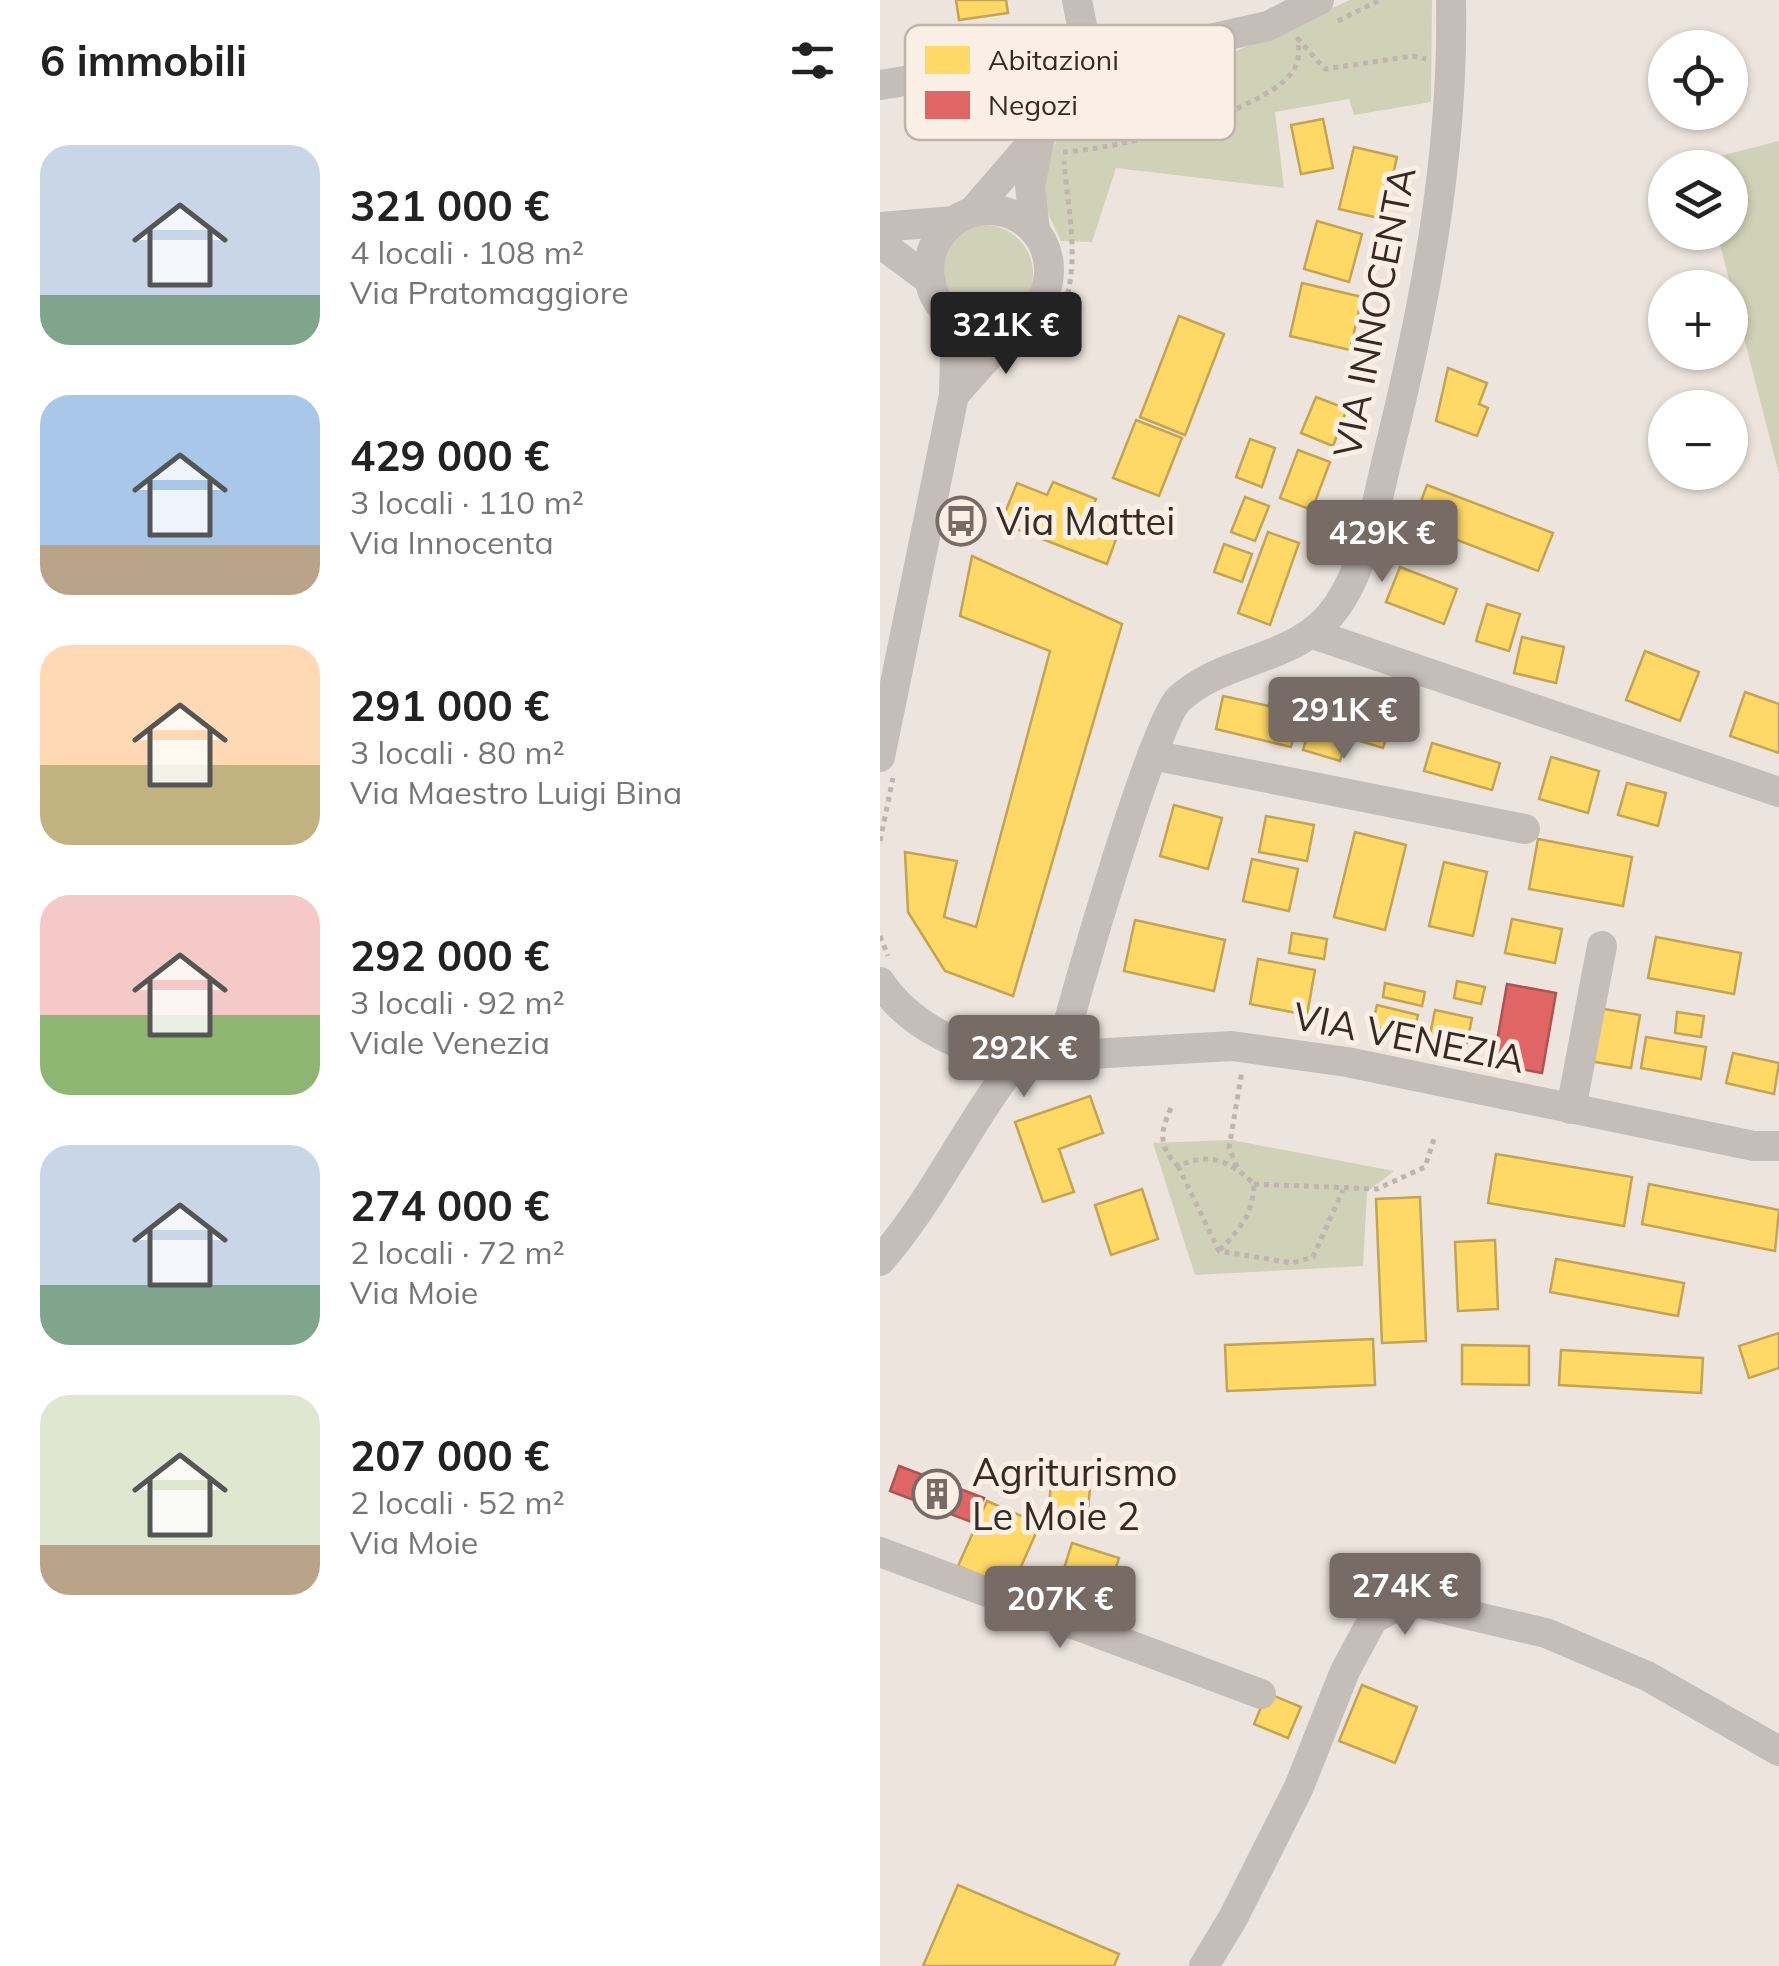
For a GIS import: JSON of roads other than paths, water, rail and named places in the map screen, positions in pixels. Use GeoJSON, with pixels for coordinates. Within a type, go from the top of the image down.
{"type":"FeatureCollection","features":[{"type":"Feature","properties":{"kind":"street"},"geometry":{"type":"LineString","coordinates":[[1077,0],[1079,25]]}},
{"type":"Feature","properties":{"kind":"street","name":"VIA INNOCENTA"},"geometry":{"type":"LineString","coordinates":[[1060,1056],[1152,755],[1176,702],[1210,677],[1286,650],[1313,634],[1338,604],[1362,558],[1416,346],[1448,132],[1451,0]]}},
{"type":"Feature","properties":{"kind":"street"},"geometry":{"type":"LineString","coordinates":[[1235,34],[1327,11]]}},
{"type":"Feature","properties":{"kind":"street"},"geometry":{"type":"LineString","coordinates":[[880,85],[905,82]]}},
{"type":"Feature","properties":{"kind":"street"},"geometry":{"type":"LineString","coordinates":[[930,281],[931,255],[939,236],[1044,140]]}},
{"type":"Feature","properties":{"kind":"street"},"geometry":{"type":"LineString","coordinates":[[954,394],[1024,334],[1042,300],[1050,264],[1035,231],[1031,166],[1047,140]]}},
{"type":"Feature","properties":{"kind":"street"},"geometry":{"type":"LineString","coordinates":[[880,227],[1006,212],[1035,231]]}},
{"type":"Feature","properties":{"kind":"street"},"geometry":{"type":"LineString","coordinates":[[880,243],[930,281],[945,310],[955,353],[954,394],[888,760]]}},
{"type":"Feature","properties":{"kind":"street"},"geometry":{"type":"LineString","coordinates":[[945,310],[978,328],[1024,334]]}},
{"type":"Feature","properties":{"kind":"street"},"geometry":{"type":"LineString","coordinates":[[1313,634],[1779,792]]}},
{"type":"Feature","properties":{"kind":"street"},"geometry":{"type":"LineString","coordinates":[[1152,755],[1525,828]]}},
{"type":"Feature","properties":{"kind":"street"},"geometry":{"type":"LineString","coordinates":[[1571,1109],[1602,946]]}},
{"type":"Feature","properties":{"kind":"street"},"geometry":{"type":"LineString","coordinates":[[880,1262],[904,1234],[983,1104],[1006,1056],[952,1042],[918,1021],[888,974]]}},
{"type":"Feature","properties":{"kind":"street","name":"VIA VENEZIA"},"geometry":{"type":"LineString","coordinates":[[1006,1056],[1248,1048],[1347,1062],[1754,1146],[1779,1146]]}},
{"type":"Feature","properties":{"kind":"street"},"geometry":{"type":"LineString","coordinates":[[880,1552],[1260,1694]]}},
{"type":"Feature","properties":{"kind":"street"},"geometry":{"type":"LineString","coordinates":[[1204,1966],[1299,1788],[1345,1671],[1374,1619],[1390,1610],[1418,1604],[1546,1633],[1647,1676],[1779,1751]]}},
{"type":"Feature","properties":{"kind":"place","name":"Via Mattei"},"geometry":{"type":"Point","coordinates":[961,521]}},
{"type":"Feature","properties":{"kind":"place","name":"Agriturismo Le Moie 2"},"geometry":{"type":"Point","coordinates":[937,1494]}}]}
